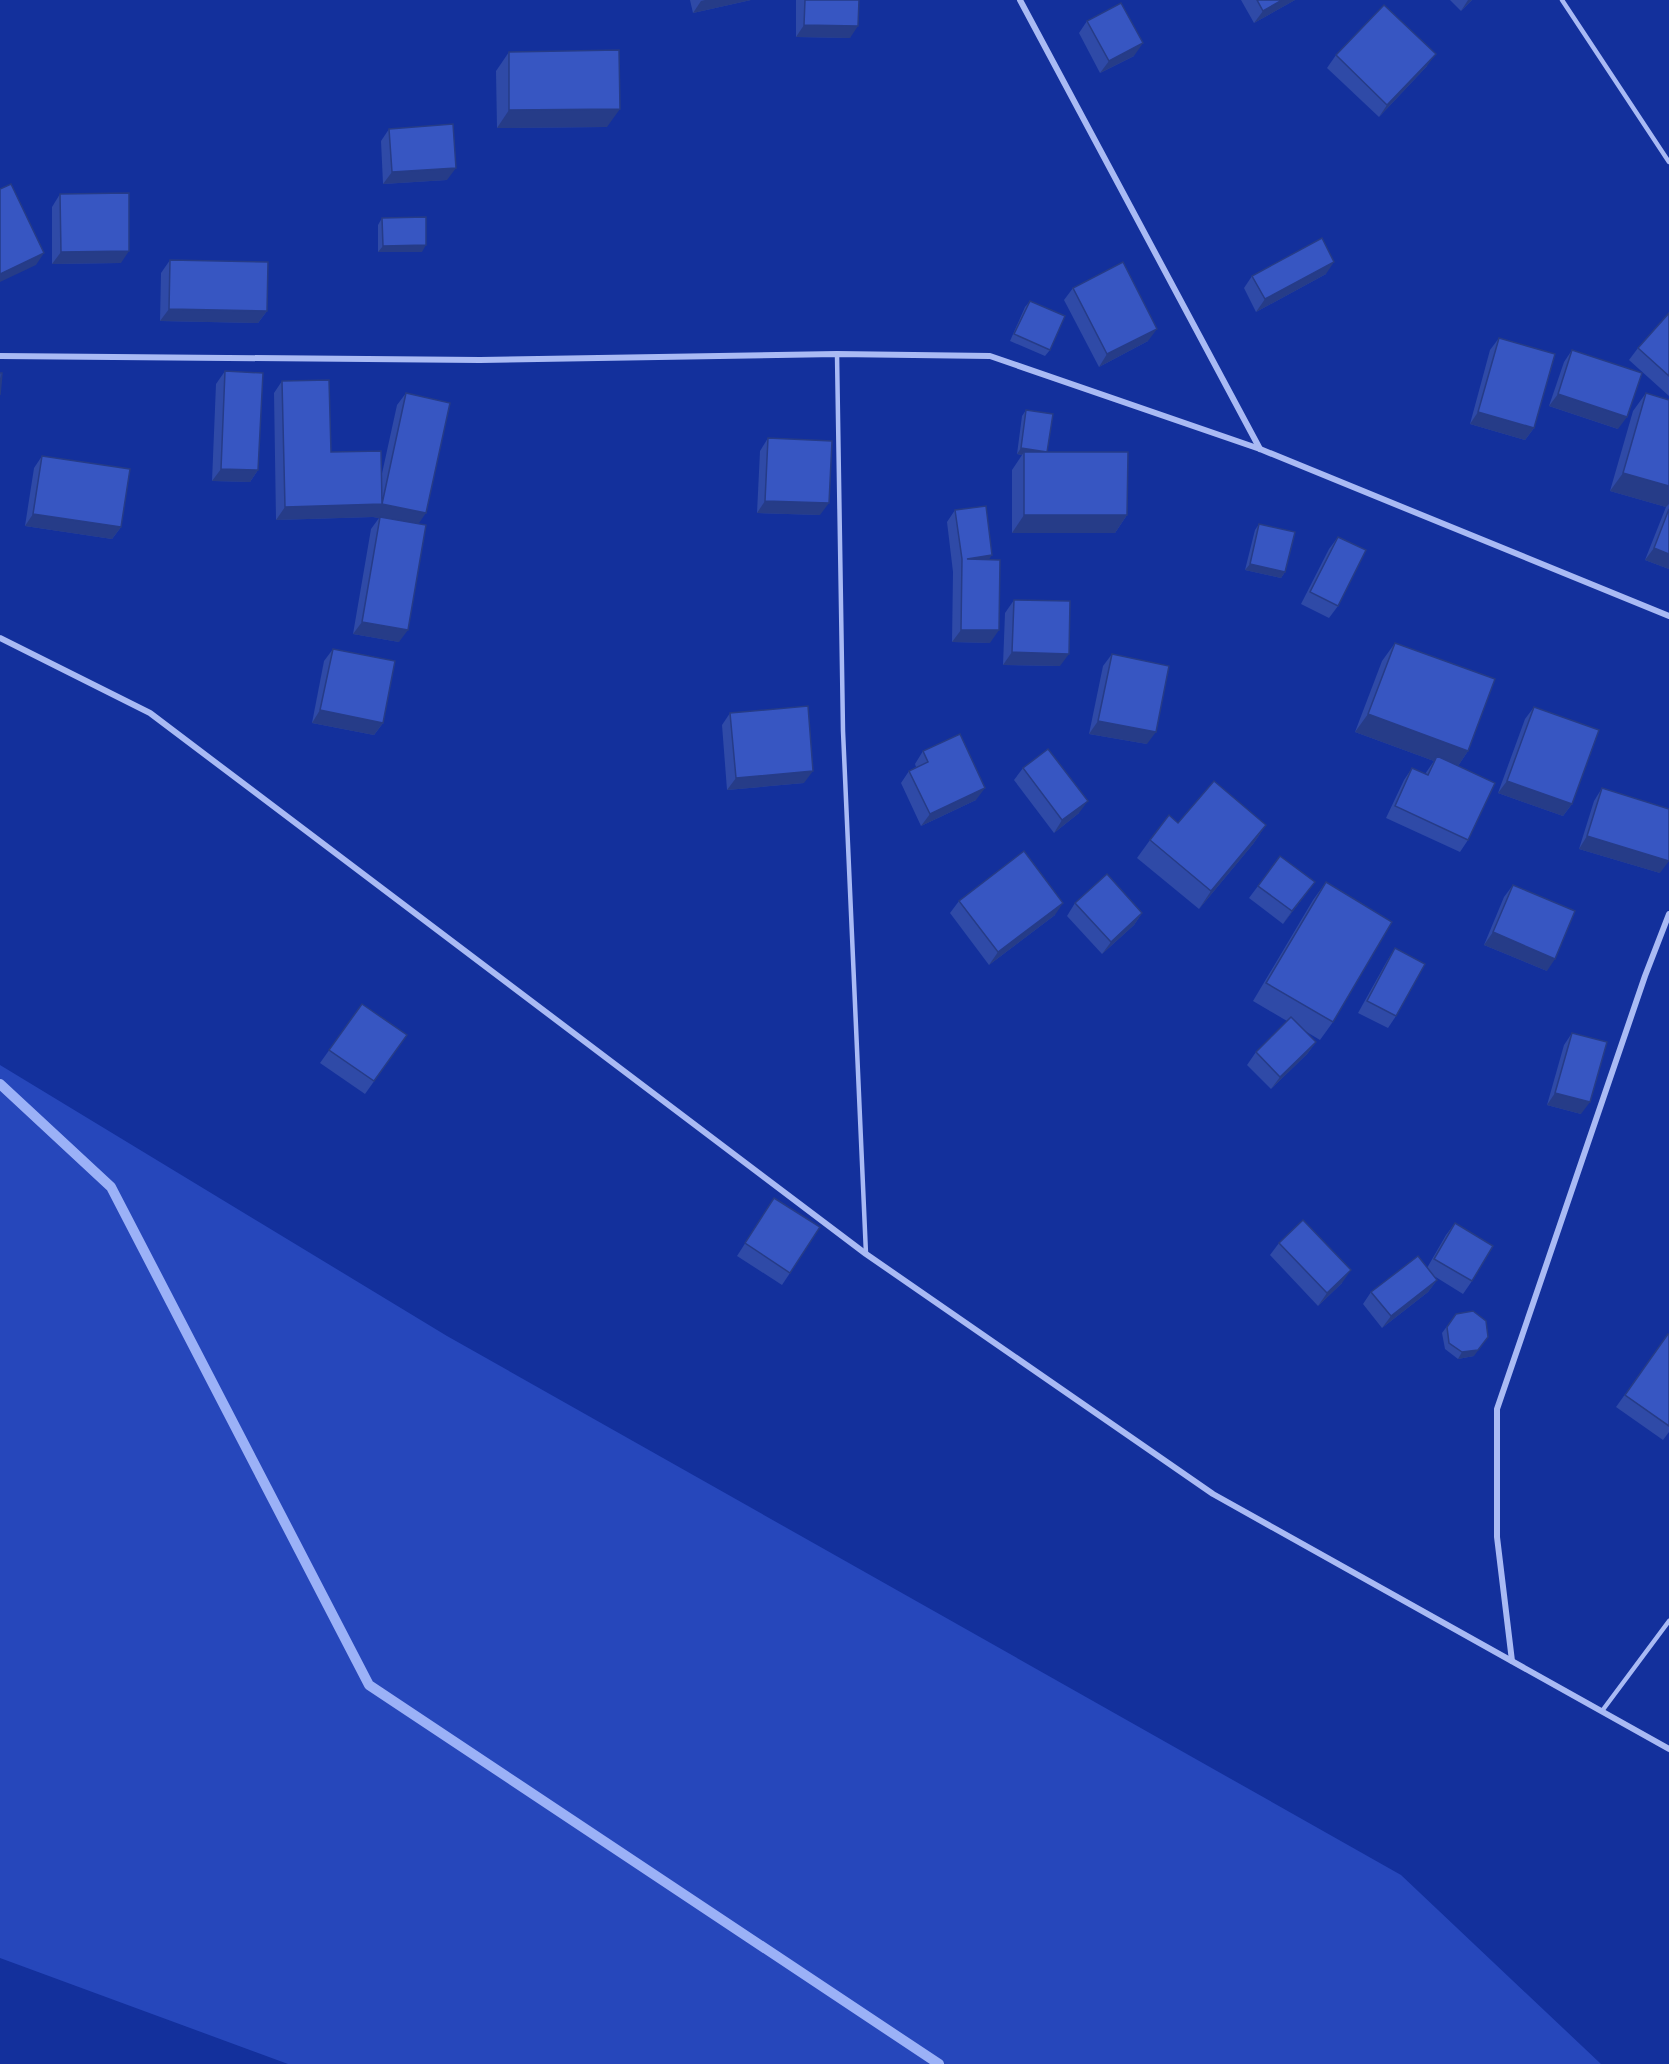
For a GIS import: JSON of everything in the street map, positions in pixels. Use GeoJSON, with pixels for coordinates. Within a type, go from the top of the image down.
{"type":"FeatureCollection","features":[{"type":"Feature","properties":{"kind":"street"},"geometry":{"type":"LineString","coordinates":[[1020,0],[1260,449]]}},
{"type":"Feature","properties":{"kind":"street"},"geometry":{"type":"LineString","coordinates":[[0,356],[480,360],[837,354],[990,356],[1260,449],[1669,616]]}},
{"type":"Feature","properties":{"kind":"street"},"geometry":{"type":"LineString","coordinates":[[0,638],[150,712],[866,1254],[1213,1494],[1669,1749]]}},
{"type":"Feature","properties":{"kind":"street"},"geometry":{"type":"LineString","coordinates":[[1512,1661],[1497,1537],[1497,1409],[1645,976],[1669,914]]}},
{"type":"Feature","properties":{"kind":"lane"},"geometry":{"type":"LineString","coordinates":[[1562,0],[1669,162]]}},
{"type":"Feature","properties":{"kind":"lane"},"geometry":{"type":"LineString","coordinates":[[837,354],[843,731],[866,1254]]}},
{"type":"Feature","properties":{"kind":"lane"},"geometry":{"type":"LineString","coordinates":[[1602,1711],[1669,1621]]}},
{"type":"Feature","properties":{"kind":"shaded area"},"geometry":{"type":"Polygon","coordinates":[[[0,1065],[447,1336],[1401,1875],[1601,2064],[288,2064],[0,1958],[0,1065]]]}},
{"type":"Feature","properties":{"kind":"building"},"geometry":{"type":"Polygon","coordinates":[[[805,0],[859,0],[858,26],[804,25],[805,0]]]}},
{"type":"Feature","properties":{"kind":"building"},"geometry":{"type":"Polygon","coordinates":[[[1257,0],[1282,0],[1263,11],[1257,0]]]}},
{"type":"Feature","properties":{"kind":"building"},"geometry":{"type":"Polygon","coordinates":[[[1121,3],[1143,43],[1109,61],[1087,21],[1121,3]]]}},
{"type":"Feature","properties":{"kind":"building"},"geometry":{"type":"Polygon","coordinates":[[[1384,5],[1436,54],[1387,105],[1336,55],[1384,5]]]}},
{"type":"Feature","properties":{"kind":"building"},"geometry":{"type":"Polygon","coordinates":[[[619,50],[620,109],[509,110],[509,52],[619,50]]]}},
{"type":"Feature","properties":{"kind":"building"},"geometry":{"type":"Polygon","coordinates":[[[453,124],[456,168],[392,172],[389,129],[453,124]]]}},
{"type":"Feature","properties":{"kind":"building"},"geometry":{"type":"Polygon","coordinates":[[[11,184],[44,253],[0,274],[0,189],[11,184]]]}},
{"type":"Feature","properties":{"kind":"building"},"geometry":{"type":"Polygon","coordinates":[[[129,193],[129,251],[61,252],[60,194],[129,193]]]}},
{"type":"Feature","properties":{"kind":"building"},"geometry":{"type":"Polygon","coordinates":[[[426,217],[426,245],[383,246],[382,218],[426,217]]]}},
{"type":"Feature","properties":{"kind":"building"},"geometry":{"type":"Polygon","coordinates":[[[1322,238],[1334,262],[1265,299],[1252,276],[1322,238]]]}},
{"type":"Feature","properties":{"kind":"building"},"geometry":{"type":"Polygon","coordinates":[[[170,260],[268,262],[267,311],[169,309],[170,260]]]}},
{"type":"Feature","properties":{"kind":"building"},"geometry":{"type":"Polygon","coordinates":[[[1123,262],[1157,329],[1107,354],[1073,288],[1123,262]]]}},
{"type":"Feature","properties":{"kind":"building"},"geometry":{"type":"Polygon","coordinates":[[[1030,301],[1065,316],[1050,350],[1014,334],[1030,301]]]}},
{"type":"Feature","properties":{"kind":"building"},"geometry":{"type":"Polygon","coordinates":[[[1669,313],[1669,376],[1638,348],[1669,313]]]}},
{"type":"Feature","properties":{"kind":"building"},"geometry":{"type":"Polygon","coordinates":[[[1499,338],[1555,354],[1534,428],[1478,412],[1499,338]]]}},
{"type":"Feature","properties":{"kind":"building"},"geometry":{"type":"Polygon","coordinates":[[[1572,350],[1642,373],[1627,417],[1558,394],[1572,350]]]}},
{"type":"Feature","properties":{"kind":"building"},"geometry":{"type":"Polygon","coordinates":[[[225,371],[263,373],[258,470],[221,469],[225,371]]]}},
{"type":"Feature","properties":{"kind":"building"},"geometry":{"type":"Polygon","coordinates":[[[329,380],[331,452],[381,451],[382,504],[285,507],[282,381],[329,380]]]}},
{"type":"Feature","properties":{"kind":"building"},"geometry":{"type":"Polygon","coordinates":[[[406,393],[450,403],[426,513],[382,504],[406,393]]]}},
{"type":"Feature","properties":{"kind":"building"},"geometry":{"type":"Polygon","coordinates":[[[1646,393],[1669,400],[1669,486],[1623,473],[1646,393]]]}},
{"type":"Feature","properties":{"kind":"building"},"geometry":{"type":"Polygon","coordinates":[[[1026,410],[1053,414],[1047,452],[1021,448],[1026,410]]]}},
{"type":"Feature","properties":{"kind":"building"},"geometry":{"type":"Polygon","coordinates":[[[768,438],[832,441],[829,503],[765,501],[768,438]]]}},
{"type":"Feature","properties":{"kind":"building"},"geometry":{"type":"Polygon","coordinates":[[[1024,452],[1128,452],[1127,515],[1024,515],[1024,452]]]}},
{"type":"Feature","properties":{"kind":"building"},"geometry":{"type":"Polygon","coordinates":[[[42,456],[130,469],[121,527],[33,514],[42,456]]]}},
{"type":"Feature","properties":{"kind":"building"},"geometry":{"type":"Polygon","coordinates":[[[986,506],[992,555],[967,559],[1000,560],[999,630],[961,630],[962,559],[955,510],[986,506]]]}},
{"type":"Feature","properties":{"kind":"building"},"geometry":{"type":"Polygon","coordinates":[[[1669,509],[1669,554],[1654,548],[1669,509]]]}},
{"type":"Feature","properties":{"kind":"building"},"geometry":{"type":"Polygon","coordinates":[[[380,517],[426,525],[408,630],[362,622],[380,517]]]}},
{"type":"Feature","properties":{"kind":"building"},"geometry":{"type":"Polygon","coordinates":[[[1259,524],[1295,532],[1285,572],[1250,564],[1259,524]]]}},
{"type":"Feature","properties":{"kind":"building"},"geometry":{"type":"Polygon","coordinates":[[[1338,537],[1366,550],[1338,606],[1310,592],[1338,537]]]}},
{"type":"Feature","properties":{"kind":"building"},"geometry":{"type":"Polygon","coordinates":[[[1014,600],[1070,601],[1069,654],[1012,652],[1014,600]]]}},
{"type":"Feature","properties":{"kind":"building"},"geometry":{"type":"Polygon","coordinates":[[[1395,643],[1495,679],[1468,751],[1368,714],[1395,643]]]}},
{"type":"Feature","properties":{"kind":"building"},"geometry":{"type":"Polygon","coordinates":[[[333,649],[395,661],[383,723],[320,710],[333,649]]]}},
{"type":"Feature","properties":{"kind":"building"},"geometry":{"type":"Polygon","coordinates":[[[1112,654],[1169,666],[1156,732],[1098,721],[1112,654]]]}},
{"type":"Feature","properties":{"kind":"building"},"geometry":{"type":"Polygon","coordinates":[[[808,706],[813,771],[736,778],[730,713],[808,706]]]}},
{"type":"Feature","properties":{"kind":"building"},"geometry":{"type":"Polygon","coordinates":[[[1534,707],[1599,730],[1572,804],[1507,781],[1534,707]]]}},
{"type":"Feature","properties":{"kind":"building"},"geometry":{"type":"Polygon","coordinates":[[[960,734],[985,788],[930,814],[909,771],[928,762],[923,751],[960,734]]]}},
{"type":"Feature","properties":{"kind":"building"},"geometry":{"type":"Polygon","coordinates":[[[1048,749],[1088,801],[1062,820],[1023,768],[1048,749]]]}},
{"type":"Feature","properties":{"kind":"building"},"geometry":{"type":"Polygon","coordinates":[[[1437,756],[1495,783],[1468,840],[1395,806],[1412,768],[1428,775],[1437,756]]]}},
{"type":"Feature","properties":{"kind":"building"},"geometry":{"type":"Polygon","coordinates":[[[1214,781],[1266,825],[1211,891],[1150,840],[1169,815],[1178,823],[1214,781]]]}},
{"type":"Feature","properties":{"kind":"building"},"geometry":{"type":"Polygon","coordinates":[[[1602,788],[1669,809],[1669,861],[1587,836],[1602,788]]]}},
{"type":"Feature","properties":{"kind":"building"},"geometry":{"type":"Polygon","coordinates":[[[1024,851],[1063,903],[998,952],[959,901],[1024,851]]]}},
{"type":"Feature","properties":{"kind":"building"},"geometry":{"type":"Polygon","coordinates":[[[1280,856],[1315,882],[1292,911],[1258,886],[1280,856]]]}},
{"type":"Feature","properties":{"kind":"building"},"geometry":{"type":"Polygon","coordinates":[[[1107,874],[1142,913],[1111,942],[1075,903],[1107,874]]]}},
{"type":"Feature","properties":{"kind":"building"},"geometry":{"type":"Polygon","coordinates":[[[1326,882],[1392,922],[1333,1022],[1266,983],[1326,882]]]}},
{"type":"Feature","properties":{"kind":"building"},"geometry":{"type":"Polygon","coordinates":[[[1513,885],[1575,911],[1555,959],[1493,932],[1513,885]]]}},
{"type":"Feature","properties":{"kind":"building"},"geometry":{"type":"Polygon","coordinates":[[[1395,948],[1425,964],[1396,1016],[1367,1001],[1395,948]]]}},
{"type":"Feature","properties":{"kind":"building"},"geometry":{"type":"Polygon","coordinates":[[[362,1004],[407,1035],[374,1081],[329,1050],[362,1004]]]}},
{"type":"Feature","properties":{"kind":"building"},"geometry":{"type":"Polygon","coordinates":[[[1291,1017],[1316,1042],[1280,1077],[1256,1052],[1291,1017]]]}},
{"type":"Feature","properties":{"kind":"building"},"geometry":{"type":"Polygon","coordinates":[[[1572,1033],[1607,1042],[1590,1102],[1555,1093],[1572,1033]]]}},
{"type":"Feature","properties":{"kind":"building"},"geometry":{"type":"Polygon","coordinates":[[[774,1198],[820,1227],[790,1273],[745,1243],[774,1198]]]}},
{"type":"Feature","properties":{"kind":"building"},"geometry":{"type":"Polygon","coordinates":[[[1303,1220],[1351,1270],[1327,1293],[1279,1243],[1303,1220]]]}},
{"type":"Feature","properties":{"kind":"building"},"geometry":{"type":"Polygon","coordinates":[[[1455,1223],[1493,1246],[1472,1281],[1434,1259],[1455,1223]]]}},
{"type":"Feature","properties":{"kind":"building"},"geometry":{"type":"Polygon","coordinates":[[[1418,1256],[1437,1280],[1391,1316],[1371,1292],[1418,1256]]]}},
{"type":"Feature","properties":{"kind":"building"},"geometry":{"type":"Polygon","coordinates":[[[1473,1311],[1486,1321],[1488,1337],[1478,1350],[1462,1352],[1449,1343],[1447,1327],[1456,1314],[1473,1311]]]}},
{"type":"Feature","properties":{"kind":"building"},"geometry":{"type":"Polygon","coordinates":[[[1669,1335],[1669,1426],[1625,1395],[1669,1335]]]}},
{"type":"Feature","properties":{"kind":"waterway"},"geometry":{"type":"LineString","coordinates":[[0,1084],[111,1187],[369,1685],[939,2064]]}}]}
